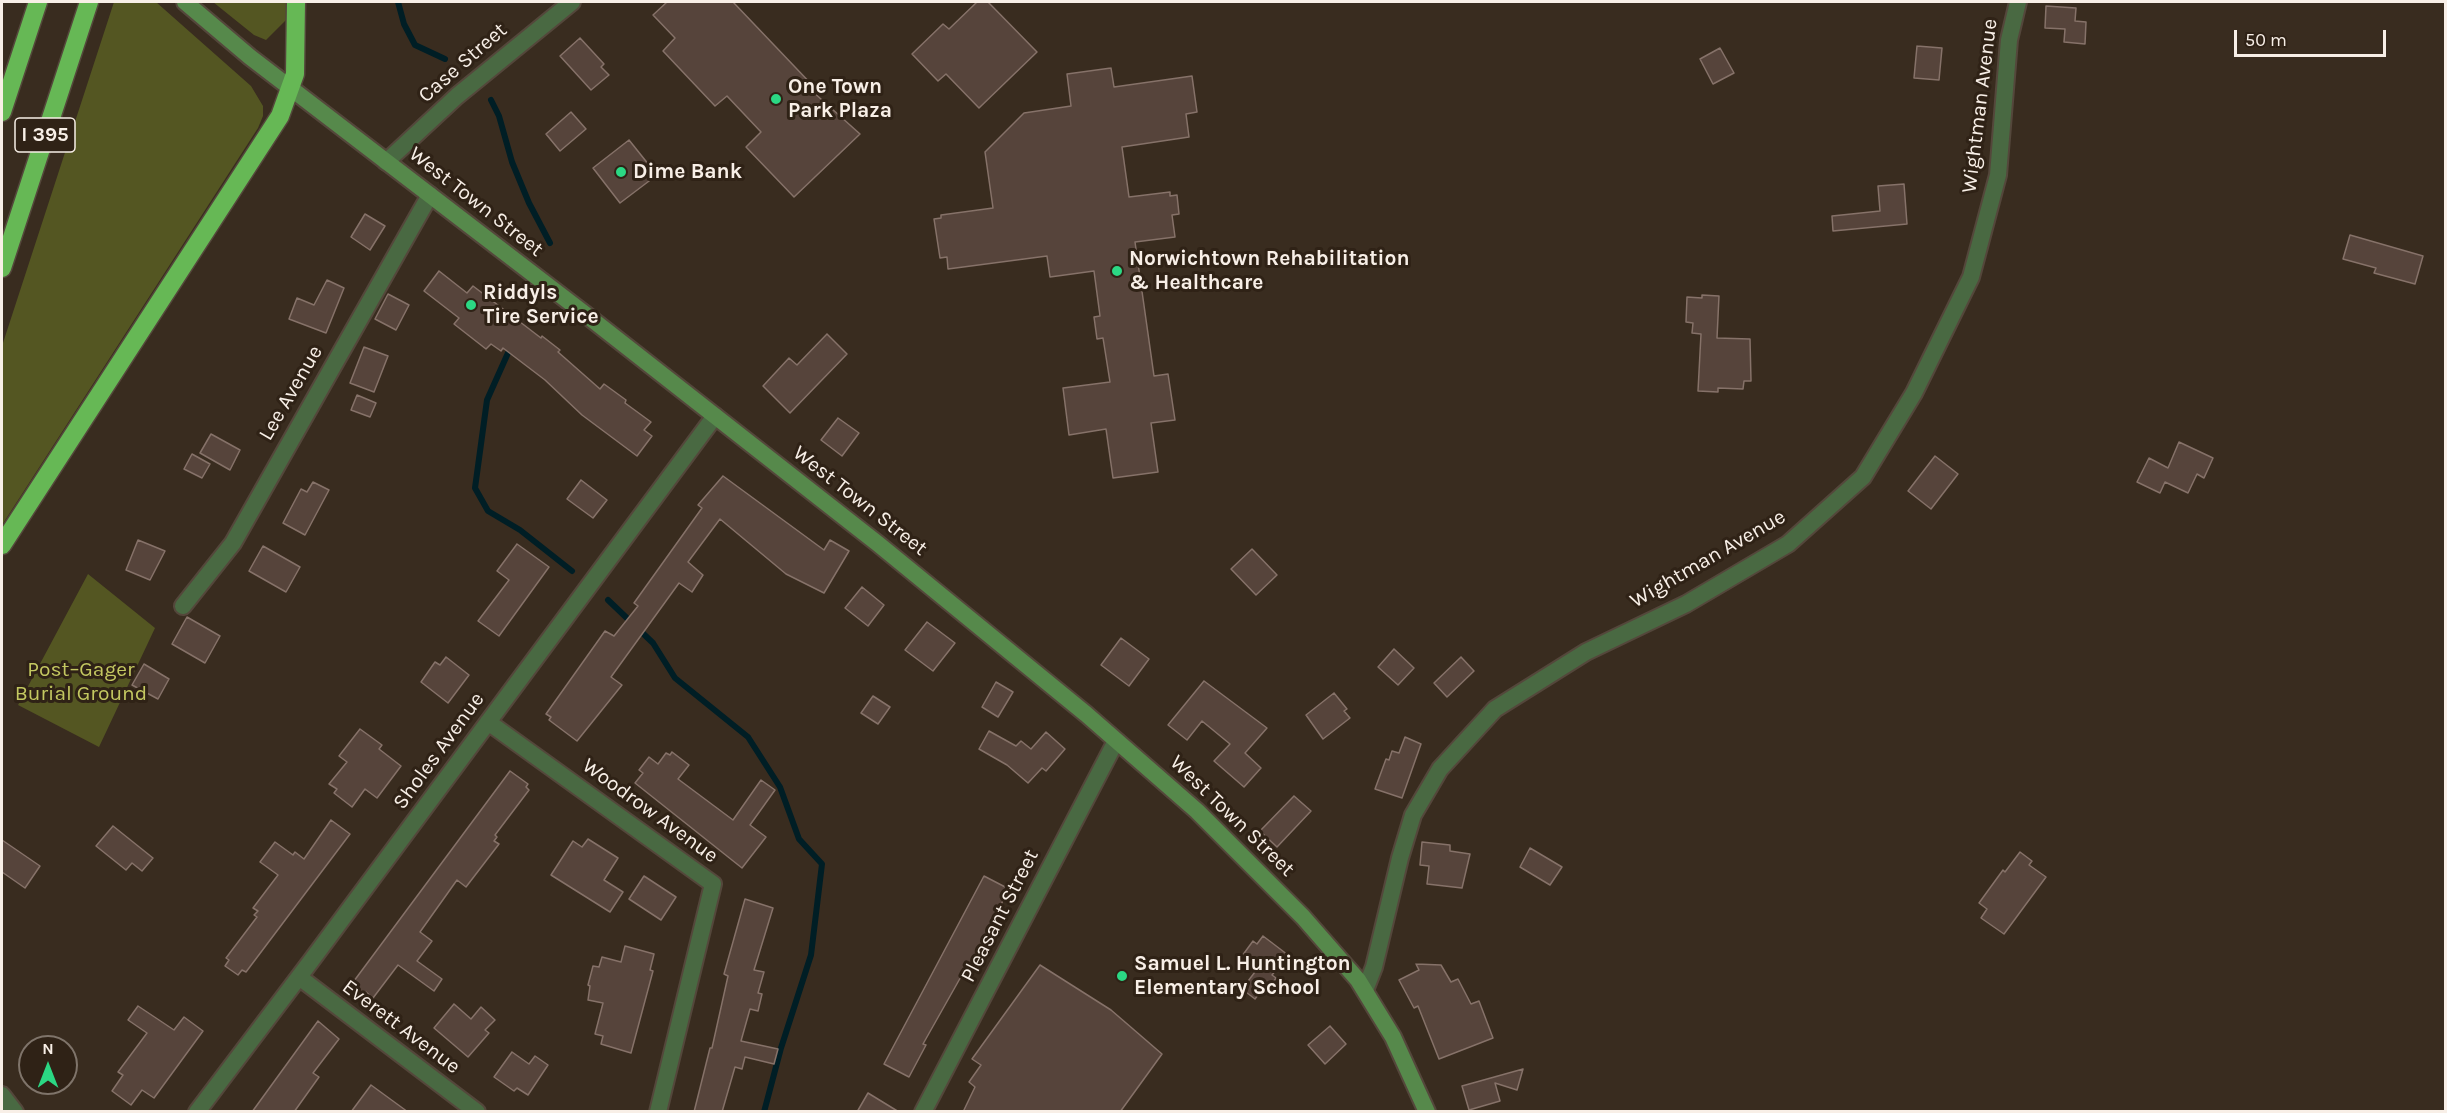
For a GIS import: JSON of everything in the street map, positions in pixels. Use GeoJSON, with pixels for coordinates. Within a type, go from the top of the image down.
{"type":"FeatureCollection","features":[{"type":"Feature","properties":{"kind":"highway","name":"I 395"},"geometry":{"type":"LineString","coordinates":[[2,112],[38,2]]}},
{"type":"Feature","properties":{"kind":"highway","name":"I 395"},"geometry":{"type":"LineString","coordinates":[[2,268],[88,2]]}},
{"type":"Feature","properties":{"kind":"highway"},"geometry":{"type":"LineString","coordinates":[[2,545],[275,125],[291,89],[296,59],[296,2]]}},
{"type":"Feature","properties":{"kind":"main road","name":"West Town Street"},"geometry":{"type":"LineString","coordinates":[[184,2],[291,89],[715,416],[953,604],[1116,741],[1236,848],[1332,949],[1365,990],[1393,1037],[1427,1112]]}},
{"type":"Feature","properties":{"kind":"street","name":"Case Street"},"geometry":{"type":"LineString","coordinates":[[386,162],[457,96],[572,2]]}},
{"type":"Feature","properties":{"kind":"street","name":"Wightman Avenue"},"geometry":{"type":"LineString","coordinates":[[1365,990],[1374,967],[1400,858],[1413,815],[1440,769],[1495,709],[1586,652],[1686,604],[1788,544],[1863,477],[1914,393],[1971,277],[1998,174],[2009,40],[2018,2]]}},
{"type":"Feature","properties":{"kind":"street","name":"Lee Avenue"},"geometry":{"type":"LineString","coordinates":[[183,606],[233,543],[430,195]]}},
{"type":"Feature","properties":{"kind":"street","name":"Sholes Avenue"},"geometry":{"type":"LineString","coordinates":[[197,1112],[715,416]]}},
{"type":"Feature","properties":{"kind":"street","name":"Woodrow Avenue"},"geometry":{"type":"LineString","coordinates":[[488,722],[713,884],[658,1112]]}},
{"type":"Feature","properties":{"kind":"street","name":"Pleasant Street"},"geometry":{"type":"LineString","coordinates":[[923,1112],[1116,741]]}},
{"type":"Feature","properties":{"kind":"street","name":"Everett Avenue"},"geometry":{"type":"LineString","coordinates":[[299,977],[477,1112]]}},
{"type":"Feature","properties":{"kind":"street"},"geometry":{"type":"LineString","coordinates":[[2,1095],[15,1112]]}},
{"type":"Feature","properties":{"kind":"green space"},"geometry":{"type":"Polygon","coordinates":[[[114,2],[156,2],[251,86],[263,106],[263,116],[258,128],[2,525],[2,346],[114,2]]]}},
{"type":"Feature","properties":{"kind":"green space"},"geometry":{"type":"Polygon","coordinates":[[[213,2],[286,2],[286,20],[266,40],[254,35],[213,2]]]}},
{"type":"Feature","properties":{"kind":"green space","name":"Post–Gager Burial Ground"},"geometry":{"type":"Polygon","coordinates":[[[88,574],[155,628],[99,747],[18,705],[88,574]]]}},
{"type":"Feature","properties":{"kind":"building","name":"One Town Park Plaza"},"geometry":{"type":"Polygon","coordinates":[[[667,2],[733,2],[815,88],[812,91],[860,134],[794,197],[746,147],[761,132],[727,96],[715,106],[663,51],[675,38],[653,15],[667,2]]]}},
{"type":"Feature","properties":{"kind":"building"},"geometry":{"type":"Polygon","coordinates":[[[977,2],[988,2],[1037,52],[979,108],[946,74],[938,81],[912,54],[943,24],[949,29],[977,2]]]}},
{"type":"Feature","properties":{"kind":"building"},"geometry":{"type":"Polygon","coordinates":[[[2046,6],[2076,8],[2075,21],[2086,22],[2085,44],[2064,42],[2065,29],[2045,28],[2046,6]]]}},
{"type":"Feature","properties":{"kind":"building"},"geometry":{"type":"Polygon","coordinates":[[[580,38],[604,64],[601,67],[609,75],[591,90],[560,56],[580,38]]]}},
{"type":"Feature","properties":{"kind":"building"},"geometry":{"type":"Polygon","coordinates":[[[1917,46],[1942,48],[1939,80],[1914,78],[1917,46]]]}},
{"type":"Feature","properties":{"kind":"building"},"geometry":{"type":"Polygon","coordinates":[[[1720,48],[1734,73],[1713,84],[1700,59],[1720,48]]]}},
{"type":"Feature","properties":{"kind":"building","name":"Norwichtown Rehabilitation & Healthcare"},"geometry":{"type":"Polygon","coordinates":[[[1111,68],[1114,87],[1192,76],[1197,112],[1186,114],[1189,137],[1122,147],[1129,197],[1170,192],[1170,196],[1177,195],[1179,214],[1172,215],[1175,237],[1135,242],[1154,376],[1168,374],[1175,420],[1151,423],[1158,472],[1113,478],[1106,429],[1069,435],[1063,388],[1110,382],[1103,338],[1097,339],[1094,317],[1100,316],[1094,271],[1050,277],[1047,256],[948,269],[947,257],[940,258],[934,219],[941,218],[941,215],[993,208],[985,152],[1024,113],[1071,106],[1067,74],[1111,68]]]}},
{"type":"Feature","properties":{"kind":"building"},"geometry":{"type":"Polygon","coordinates":[[[571,112],[586,129],[560,151],[546,134],[571,112]]]}},
{"type":"Feature","properties":{"kind":"building","name":"Dime Bank"},"geometry":{"type":"Polygon","coordinates":[[[629,140],[657,175],[620,203],[593,168],[629,140]]]}},
{"type":"Feature","properties":{"kind":"building"},"geometry":{"type":"Polygon","coordinates":[[[1904,184],[1907,224],[1833,231],[1832,216],[1880,211],[1878,186],[1904,184]]]}},
{"type":"Feature","properties":{"kind":"building"},"geometry":{"type":"Polygon","coordinates":[[[365,214],[385,226],[370,250],[351,237],[365,214]]]}},
{"type":"Feature","properties":{"kind":"building"},"geometry":{"type":"Polygon","coordinates":[[[2350,235],[2423,256],[2415,284],[2374,273],[2376,268],[2343,259],[2350,235]]]}},
{"type":"Feature","properties":{"kind":"building"},"geometry":{"type":"Polygon","coordinates":[[[439,271],[467,293],[473,286],[560,350],[558,352],[600,389],[604,384],[651,422],[644,430],[652,436],[637,456],[582,415],[545,380],[503,348],[501,351],[491,344],[486,349],[454,324],[459,318],[424,291],[439,271]]]}},
{"type":"Feature","properties":{"kind":"building"},"geometry":{"type":"Polygon","coordinates":[[[327,280],[344,288],[326,333],[289,319],[297,298],[314,305],[327,280]]]}},
{"type":"Feature","properties":{"kind":"building"},"geometry":{"type":"Polygon","coordinates":[[[388,294],[409,305],[396,330],[375,319],[388,294]]]}},
{"type":"Feature","properties":{"kind":"building"},"geometry":{"type":"Polygon","coordinates":[[[1702,295],[1719,296],[1717,338],[1750,339],[1751,381],[1744,381],[1743,389],[1718,388],[1718,392],[1698,391],[1701,334],[1692,333],[1693,323],[1686,322],[1687,297],[1702,298],[1702,295]]]}},
{"type":"Feature","properties":{"kind":"building"},"geometry":{"type":"Polygon","coordinates":[[[827,334],[847,354],[790,413],[763,386],[789,358],[797,365],[827,334]]]}},
{"type":"Feature","properties":{"kind":"building"},"geometry":{"type":"Polygon","coordinates":[[[364,347],[388,356],[374,392],[350,383],[364,347]]]}},
{"type":"Feature","properties":{"kind":"building"},"geometry":{"type":"Polygon","coordinates":[[[357,395],[376,403],[370,417],[351,410],[357,395]]]}},
{"type":"Feature","properties":{"kind":"building"},"geometry":{"type":"Polygon","coordinates":[[[838,418],[859,433],[842,456],[821,440],[838,418]]]}},
{"type":"Feature","properties":{"kind":"building"},"geometry":{"type":"Polygon","coordinates":[[[211,434],[240,450],[230,470],[200,453],[211,434]]]}},
{"type":"Feature","properties":{"kind":"building"},"geometry":{"type":"Polygon","coordinates":[[[2179,442],[2213,458],[2204,478],[2197,474],[2188,493],[2165,482],[2160,493],[2137,482],[2149,458],[2168,468],[2179,442]]]}},
{"type":"Feature","properties":{"kind":"building"},"geometry":{"type":"Polygon","coordinates":[[[192,454],[210,464],[202,478],[184,469],[192,454]]]}},
{"type":"Feature","properties":{"kind":"building"},"geometry":{"type":"Polygon","coordinates":[[[1935,456],[1958,474],[1931,509],[1908,491],[1935,456]]]}},
{"type":"Feature","properties":{"kind":"building"},"geometry":{"type":"Polygon","coordinates":[[[723,476],[824,550],[830,540],[849,551],[824,593],[786,574],[720,519],[688,562],[703,575],[692,592],[679,583],[611,677],[622,685],[577,741],[549,720],[551,717],[546,714],[605,631],[614,636],[638,606],[634,603],[702,508],[698,505],[723,476]]]}},
{"type":"Feature","properties":{"kind":"building"},"geometry":{"type":"Polygon","coordinates":[[[581,480],[607,500],[593,518],[567,499],[581,480]]]}},
{"type":"Feature","properties":{"kind":"building"},"geometry":{"type":"Polygon","coordinates":[[[313,482],[329,490],[305,535],[283,523],[301,489],[307,492],[313,482]]]}},
{"type":"Feature","properties":{"kind":"building"},"geometry":{"type":"Polygon","coordinates":[[[138,540],[165,551],[150,580],[126,570],[138,540]]]}},
{"type":"Feature","properties":{"kind":"building"},"geometry":{"type":"Polygon","coordinates":[[[517,544],[549,567],[499,636],[478,621],[509,580],[497,571],[517,544]]]}},
{"type":"Feature","properties":{"kind":"building"},"geometry":{"type":"Polygon","coordinates":[[[263,546],[300,567],[286,592],[249,571],[263,546]]]}},
{"type":"Feature","properties":{"kind":"building"},"geometry":{"type":"Polygon","coordinates":[[[1252,549],[1277,575],[1256,595],[1231,569],[1252,549]]]}},
{"type":"Feature","properties":{"kind":"building"},"geometry":{"type":"Polygon","coordinates":[[[862,587],[884,605],[868,626],[845,608],[862,587]]]}},
{"type":"Feature","properties":{"kind":"building"},"geometry":{"type":"Polygon","coordinates":[[[187,617],[220,636],[205,663],[172,644],[187,617]]]}},
{"type":"Feature","properties":{"kind":"building"},"geometry":{"type":"Polygon","coordinates":[[[927,622],[955,643],[933,671],[905,650],[927,622]]]}},
{"type":"Feature","properties":{"kind":"building"},"geometry":{"type":"Polygon","coordinates":[[[1121,638],[1149,659],[1129,686],[1101,665],[1121,638]]]}},
{"type":"Feature","properties":{"kind":"building"},"geometry":{"type":"Polygon","coordinates":[[[1394,649],[1414,668],[1398,685],[1378,667],[1394,649]]]}},
{"type":"Feature","properties":{"kind":"building"},"geometry":{"type":"Polygon","coordinates":[[[446,657],[469,675],[448,703],[421,682],[435,662],[440,665],[446,657]]]}},
{"type":"Feature","properties":{"kind":"building"},"geometry":{"type":"Polygon","coordinates":[[[1461,657],[1474,671],[1447,697],[1434,683],[1461,657]]]}},
{"type":"Feature","properties":{"kind":"building"},"geometry":{"type":"Polygon","coordinates":[[[144,664],[169,679],[158,699],[132,685],[144,664]]]}},
{"type":"Feature","properties":{"kind":"building"},"geometry":{"type":"Polygon","coordinates":[[[1204,681],[1267,728],[1245,753],[1261,768],[1244,787],[1214,761],[1230,744],[1202,721],[1187,740],[1168,725],[1204,681]]]}},
{"type":"Feature","properties":{"kind":"building"},"geometry":{"type":"Polygon","coordinates":[[[996,682],[1013,692],[998,717],[982,707],[996,682]]]}},
{"type":"Feature","properties":{"kind":"building"},"geometry":{"type":"Polygon","coordinates":[[[1334,693],[1347,709],[1344,711],[1350,718],[1323,739],[1306,715],[1334,693]]]}},
{"type":"Feature","properties":{"kind":"building"},"geometry":{"type":"Polygon","coordinates":[[[873,696],[890,707],[878,724],[861,713],[873,696]]]}},
{"type":"Feature","properties":{"kind":"building"},"geometry":{"type":"Polygon","coordinates":[[[360,729],[382,745],[379,749],[401,766],[377,798],[365,789],[352,807],[334,793],[337,789],[329,784],[347,762],[339,756],[360,729]]]}},
{"type":"Feature","properties":{"kind":"building"},"geometry":{"type":"Polygon","coordinates":[[[989,731],[1016,746],[1021,741],[1031,749],[1046,732],[1065,749],[1046,771],[1042,768],[1028,783],[1007,765],[979,749],[989,731]]]}},
{"type":"Feature","properties":{"kind":"building"},"geometry":{"type":"Polygon","coordinates":[[[1405,737],[1421,744],[1402,798],[1375,789],[1386,759],[1389,760],[1392,751],[1399,753],[1405,737]]]}},
{"type":"Feature","properties":{"kind":"building"},"geometry":{"type":"Polygon","coordinates":[[[672,752],[689,765],[678,779],[733,820],[761,780],[775,790],[750,825],[766,837],[742,868],[635,783],[643,773],[639,770],[649,757],[658,764],[666,753],[670,755],[672,752]]]}},
{"type":"Feature","properties":{"kind":"building"},"geometry":{"type":"Polygon","coordinates":[[[510,771],[528,784],[526,787],[529,790],[495,835],[497,837],[494,841],[499,844],[466,887],[457,880],[420,932],[432,941],[417,961],[442,979],[434,991],[398,965],[373,998],[351,985],[510,771]]]}},
{"type":"Feature","properties":{"kind":"building"},"geometry":{"type":"Polygon","coordinates":[[[1294,796],[1311,811],[1277,847],[1260,831],[1294,796]]]}},
{"type":"Feature","properties":{"kind":"building"},"geometry":{"type":"Polygon","coordinates":[[[331,820],[350,834],[246,972],[242,970],[238,975],[225,966],[229,960],[226,958],[257,917],[254,915],[258,911],[253,908],[278,875],[260,862],[275,842],[293,855],[295,852],[304,859],[331,820]]]}},
{"type":"Feature","properties":{"kind":"building"},"geometry":{"type":"Polygon","coordinates":[[[113,826],[153,858],[142,871],[132,863],[126,870],[96,846],[113,826]]]}},
{"type":"Feature","properties":{"kind":"building"},"geometry":{"type":"Polygon","coordinates":[[[588,839],[618,858],[604,880],[623,892],[610,912],[551,875],[573,841],[582,847],[588,839]]]}},
{"type":"Feature","properties":{"kind":"building"},"geometry":{"type":"Polygon","coordinates":[[[2,840],[40,866],[25,888],[2,872],[2,840]]]}},
{"type":"Feature","properties":{"kind":"building"},"geometry":{"type":"Polygon","coordinates":[[[1422,842],[1450,845],[1450,851],[1470,854],[1462,888],[1427,884],[1429,866],[1420,865],[1422,842]]]}},
{"type":"Feature","properties":{"kind":"building"},"geometry":{"type":"Polygon","coordinates":[[[1530,848],[1562,867],[1550,885],[1520,867],[1530,848]]]}},
{"type":"Feature","properties":{"kind":"building"},"geometry":{"type":"Polygon","coordinates":[[[2020,852],[2032,861],[2029,865],[2046,877],[2004,934],[1981,918],[1987,909],[1979,903],[2003,870],[2005,872],[2020,852]]]}},
{"type":"Feature","properties":{"kind":"building"},"geometry":{"type":"Polygon","coordinates":[[[644,876],[676,897],[661,920],[629,899],[644,876]]]}},
{"type":"Feature","properties":{"kind":"building"},"geometry":{"type":"Polygon","coordinates":[[[984,876],[1009,889],[969,967],[967,966],[923,1044],[926,1045],[909,1077],[884,1064],[984,876]]]}},
{"type":"Feature","properties":{"kind":"building"},"geometry":{"type":"Polygon","coordinates":[[[745,899],[773,908],[754,970],[764,972],[758,993],[762,994],[758,1011],[750,1009],[741,1041],[778,1049],[774,1064],[745,1057],[742,1069],[735,1067],[722,1112],[694,1112],[710,1048],[712,1048],[728,976],[724,974],[745,899]]]}},
{"type":"Feature","properties":{"kind":"building"},"geometry":{"type":"Polygon","coordinates":[[[1263,936],[1288,955],[1272,975],[1276,978],[1267,991],[1263,988],[1255,999],[1242,989],[1258,968],[1242,956],[1253,941],[1257,944],[1263,936]]]}},
{"type":"Feature","properties":{"kind":"building"},"geometry":{"type":"Polygon","coordinates":[[[625,946],[654,954],[650,970],[653,971],[631,1053],[601,1044],[603,1036],[595,1034],[603,1003],[588,1000],[590,986],[588,985],[593,966],[599,967],[602,957],[621,962],[625,946]]]}},
{"type":"Feature","properties":{"kind":"building"},"geometry":{"type":"Polygon","coordinates":[[[1416,964],[1441,965],[1451,982],[1458,979],[1471,1004],[1479,1001],[1493,1038],[1439,1059],[1418,1006],[1414,1008],[1399,980],[1419,970],[1416,964]]]}},
{"type":"Feature","properties":{"kind":"building"},"geometry":{"type":"Polygon","coordinates":[[[1040,965],[1111,1010],[1162,1054],[1120,1112],[963,1112],[975,1087],[969,1082],[981,1065],[972,1059],[1040,965]]]}},
{"type":"Feature","properties":{"kind":"building"},"geometry":{"type":"Polygon","coordinates":[[[454,1004],[471,1019],[481,1007],[495,1020],[485,1030],[489,1033],[468,1057],[434,1028],[454,1004]]]}},
{"type":"Feature","properties":{"kind":"building"},"geometry":{"type":"Polygon","coordinates":[[[138,1006],[174,1030],[184,1017],[203,1031],[154,1098],[142,1090],[131,1105],[112,1091],[123,1075],[118,1072],[147,1033],[128,1020],[138,1006]]]}},
{"type":"Feature","properties":{"kind":"building"},"geometry":{"type":"Polygon","coordinates":[[[318,1021],[339,1039],[313,1073],[319,1077],[294,1112],[252,1112],[318,1021]]]}},
{"type":"Feature","properties":{"kind":"building"},"geometry":{"type":"Polygon","coordinates":[[[1330,1026],[1346,1044],[1325,1064],[1308,1045],[1330,1026]]]}},
{"type":"Feature","properties":{"kind":"building"},"geometry":{"type":"Polygon","coordinates":[[[512,1052],[529,1064],[535,1056],[548,1065],[528,1095],[517,1088],[514,1091],[494,1077],[512,1052]]]}},
{"type":"Feature","properties":{"kind":"building"},"geometry":{"type":"Polygon","coordinates":[[[1523,1069],[1517,1090],[1495,1083],[1500,1101],[1469,1110],[1462,1086],[1523,1069]]]}},
{"type":"Feature","properties":{"kind":"building"},"geometry":{"type":"Polygon","coordinates":[[[371,1085],[408,1112],[351,1112],[371,1085]]]}},
{"type":"Feature","properties":{"kind":"building"},"geometry":{"type":"Polygon","coordinates":[[[868,1093],[899,1112],[857,1112],[868,1093]]]}},
{"type":"Feature","properties":{"kind":"waterway"},"geometry":{"type":"LineString","coordinates":[[398,2],[404,24],[415,45],[445,59]]}},
{"type":"Feature","properties":{"kind":"waterway"},"geometry":{"type":"LineString","coordinates":[[491,100],[499,116],[512,162],[529,203],[550,243]]}},
{"type":"Feature","properties":{"kind":"waterway"},"geometry":{"type":"LineString","coordinates":[[508,353],[487,400],[475,488],[488,511],[520,530],[572,571]]}},
{"type":"Feature","properties":{"kind":"waterway"},"geometry":{"type":"LineString","coordinates":[[608,600],[653,643],[675,678],[748,737],[780,787],[799,839],[822,864],[811,955],[781,1048],[764,1112]]}},
{"type":"Feature","properties":{"kind":"place","name":"One Town Park Plaza"},"geometry":{"type":"Point","coordinates":[776,99]}},
{"type":"Feature","properties":{"kind":"place","name":"Dime Bank"},"geometry":{"type":"Point","coordinates":[621,172]}},
{"type":"Feature","properties":{"kind":"place","name":"Norwichtown Rehabilitation & Healthcare"},"geometry":{"type":"Point","coordinates":[1117,271]}},
{"type":"Feature","properties":{"kind":"place","name":"Riddyls Tire Service"},"geometry":{"type":"Point","coordinates":[471,305]}},
{"type":"Feature","properties":{"kind":"place","name":"Samuel L. Huntington Elementary School"},"geometry":{"type":"Point","coordinates":[1122,976]}}]}
